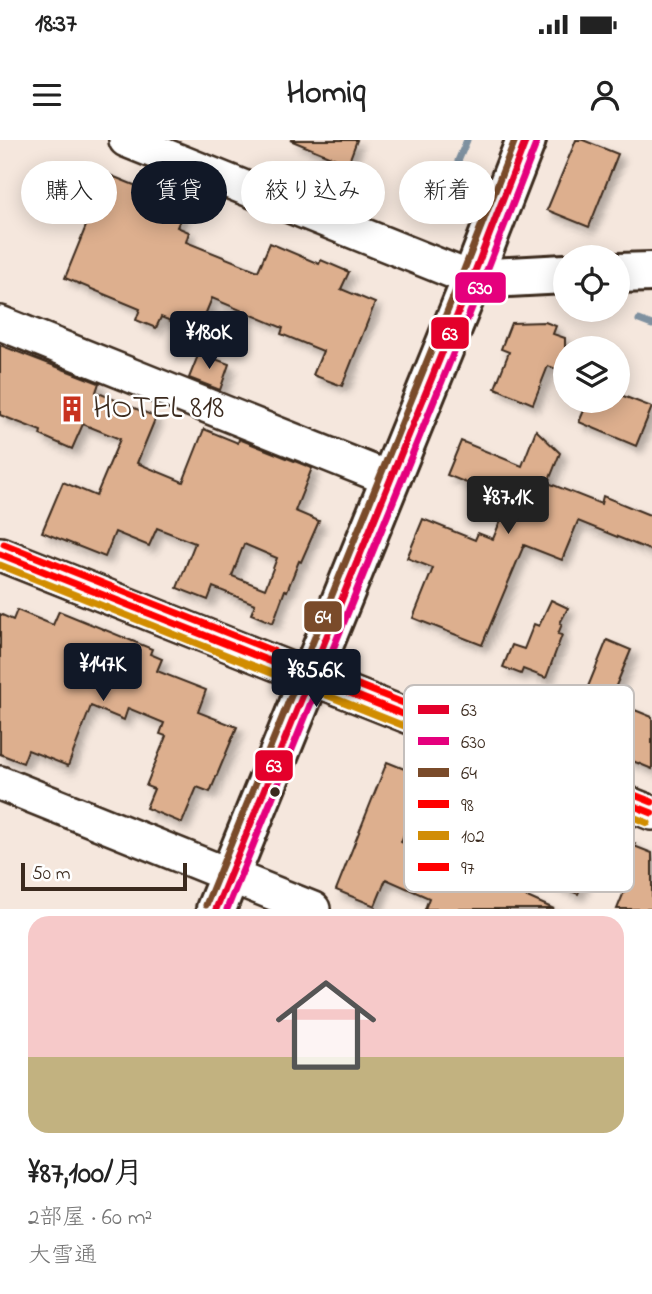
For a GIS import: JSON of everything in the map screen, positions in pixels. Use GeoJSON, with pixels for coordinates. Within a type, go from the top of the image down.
{"type":"FeatureCollection","features":[{"type":"Feature","properties":{"kind":"main road"},"geometry":{"type":"LineString","coordinates":[[223,892],[526,140]]}},
{"type":"Feature","properties":{"kind":"main road"},"geometry":{"type":"LineString","coordinates":[[630,273],[652,272]]}},
{"type":"Feature","properties":{"kind":"main road"},"geometry":{"type":"LineString","coordinates":[[472,279],[553,275]]}},
{"type":"Feature","properties":{"kind":"street"},"geometry":{"type":"LineString","coordinates":[[126,140],[472,279]]}},
{"type":"Feature","properties":{"kind":"street"},"geometry":{"type":"LineString","coordinates":[[0,323],[390,479]]}},
{"type":"Feature","properties":{"kind":"street"},"geometry":{"type":"LineString","coordinates":[[0,554],[404,715]]}},
{"type":"Feature","properties":{"kind":"street"},"geometry":{"type":"LineString","coordinates":[[0,783],[223,892],[313,909]]}},
{"type":"Feature","properties":{"kind":"street"},"geometry":{"type":"LineString","coordinates":[[634,806],[652,813]]}},
{"type":"Feature","properties":{"kind":"building"},"geometry":{"type":"Polygon","coordinates":[[[290,140],[357,140],[349,161],[341,161],[290,140]]]}},
{"type":"Feature","properties":{"kind":"building"},"geometry":{"type":"Polygon","coordinates":[[[576,140],[583,140],[618,154],[589,227],[547,210],[576,140]]]}},
{"type":"Feature","properties":{"kind":"building"},"geometry":{"type":"Polygon","coordinates":[[[117,178],[131,184],[131,224],[178,224],[177,227],[189,232],[186,242],[258,271],[270,243],[319,264],[321,260],[349,272],[341,289],[375,303],[342,386],[313,375],[323,351],[281,334],[283,328],[212,298],[198,332],[161,317],[156,328],[136,320],[140,309],[65,278],[87,224],[117,224],[117,178]]]}},
{"type":"Feature","properties":{"kind":"building"},"geometry":{"type":"Polygon","coordinates":[[[545,322],[556,326],[553,334],[559,336],[553,336],[553,368],[548,366],[533,404],[495,388],[509,352],[501,349],[511,323],[545,322]]]}},
{"type":"Feature","properties":{"kind":"building"},"geometry":{"type":"Polygon","coordinates":[[[0,345],[99,383],[96,392],[156,417],[137,463],[183,482],[204,429],[238,443],[239,439],[312,468],[295,511],[319,521],[287,591],[285,590],[273,623],[251,614],[255,604],[213,587],[208,600],[177,588],[195,543],[157,528],[149,546],[115,532],[105,557],[42,532],[63,482],[96,496],[120,439],[83,424],[72,449],[40,435],[41,431],[0,415],[0,345]],[[244,544],[232,576],[265,589],[277,558],[244,544]]]}},
{"type":"Feature","properties":{"kind":"building"},"geometry":{"type":"Polygon","coordinates":[[[199,353],[229,364],[220,390],[189,378],[199,353]]]}},
{"type":"Feature","properties":{"kind":"building"},"geometry":{"type":"Polygon","coordinates":[[[630,399],[652,407],[636,446],[579,422],[583,413],[630,413],[630,399]]]}},
{"type":"Feature","properties":{"kind":"building"},"geometry":{"type":"Polygon","coordinates":[[[536,430],[560,453],[548,483],[601,504],[603,496],[652,516],[652,551],[578,521],[562,560],[524,545],[482,645],[413,618],[433,568],[407,558],[423,519],[475,540],[478,533],[493,539],[509,500],[447,475],[461,441],[522,466],[536,430]]]}},
{"type":"Feature","properties":{"kind":"building"},"geometry":{"type":"Polygon","coordinates":[[[551,600],[568,608],[560,623],[562,624],[558,634],[562,635],[546,678],[523,669],[521,674],[503,667],[512,645],[524,649],[534,624],[539,626],[551,600]]]}},
{"type":"Feature","properties":{"kind":"building"},"geometry":{"type":"Polygon","coordinates":[[[17,610],[53,625],[59,611],[152,649],[150,654],[162,659],[157,671],[206,690],[198,712],[237,727],[210,792],[197,787],[182,823],[146,808],[154,789],[146,786],[166,736],[160,734],[164,723],[128,708],[124,720],[91,706],[68,766],[28,750],[23,763],[0,754],[0,614],[13,620],[17,610]]]}},
{"type":"Feature","properties":{"kind":"building"},"geometry":{"type":"Polygon","coordinates":[[[607,640],[631,650],[616,685],[589,685],[607,640]]]}},
{"type":"Feature","properties":{"kind":"building"},"geometry":{"type":"Polygon","coordinates":[[[634,710],[652,717],[652,769],[634,762],[634,710]]]}},
{"type":"Feature","properties":{"kind":"building"},"geometry":{"type":"Polygon","coordinates":[[[387,762],[404,769],[404,835],[401,842],[404,843],[404,887],[386,879],[375,906],[336,890],[387,762]]]}},
{"type":"Feature","properties":{"kind":"building"},"geometry":{"type":"Polygon","coordinates":[[[634,846],[652,853],[652,909],[617,909],[624,892],[634,892],[634,846]]]}},
{"type":"Feature","properties":{"kind":"building"},"geometry":{"type":"Polygon","coordinates":[[[415,892],[516,892],[554,909],[425,909],[429,898],[415,892]]]}},
{"type":"Feature","properties":{"kind":"waterway"},"geometry":{"type":"LineString","coordinates":[[458,161],[467,140]]}},
{"type":"Feature","properties":{"kind":"waterway"},"geometry":{"type":"LineString","coordinates":[[639,320],[652,325]]}},
{"type":"Feature","properties":{"kind":"transit line","name":"64"},"geometry":{"type":"LineString","coordinates":[[206,905],[515,140]]}},
{"type":"Feature","properties":{"kind":"transit line","name":"63"},"geometry":{"type":"LineString","coordinates":[[216,909],[526,140]]}},
{"type":"Feature","properties":{"kind":"transit line","name":"630"},"geometry":{"type":"LineString","coordinates":[[227,909],[536,144]]}},
{"type":"Feature","properties":{"kind":"transit line","name":"97"},"geometry":{"type":"LineString","coordinates":[[4,544],[404,703]]}},
{"type":"Feature","properties":{"kind":"transit line","name":"98"},"geometry":{"type":"LineString","coordinates":[[0,554],[404,714]]}},
{"type":"Feature","properties":{"kind":"transit line","name":"102"},"geometry":{"type":"LineString","coordinates":[[0,565],[404,726]]}},
{"type":"Feature","properties":{"kind":"transit line","name":"97"},"geometry":{"type":"LineString","coordinates":[[634,795],[652,802]]}},
{"type":"Feature","properties":{"kind":"transit line","name":"98"},"geometry":{"type":"LineString","coordinates":[[634,806],[652,813]]}},
{"type":"Feature","properties":{"kind":"transit line","name":"102"},"geometry":{"type":"LineString","coordinates":[[634,817],[648,823]]}},
{"type":"Feature","properties":{"kind":"place","name":"HOTEL 818"},"geometry":{"type":"Point","coordinates":[72,409]}}]}
